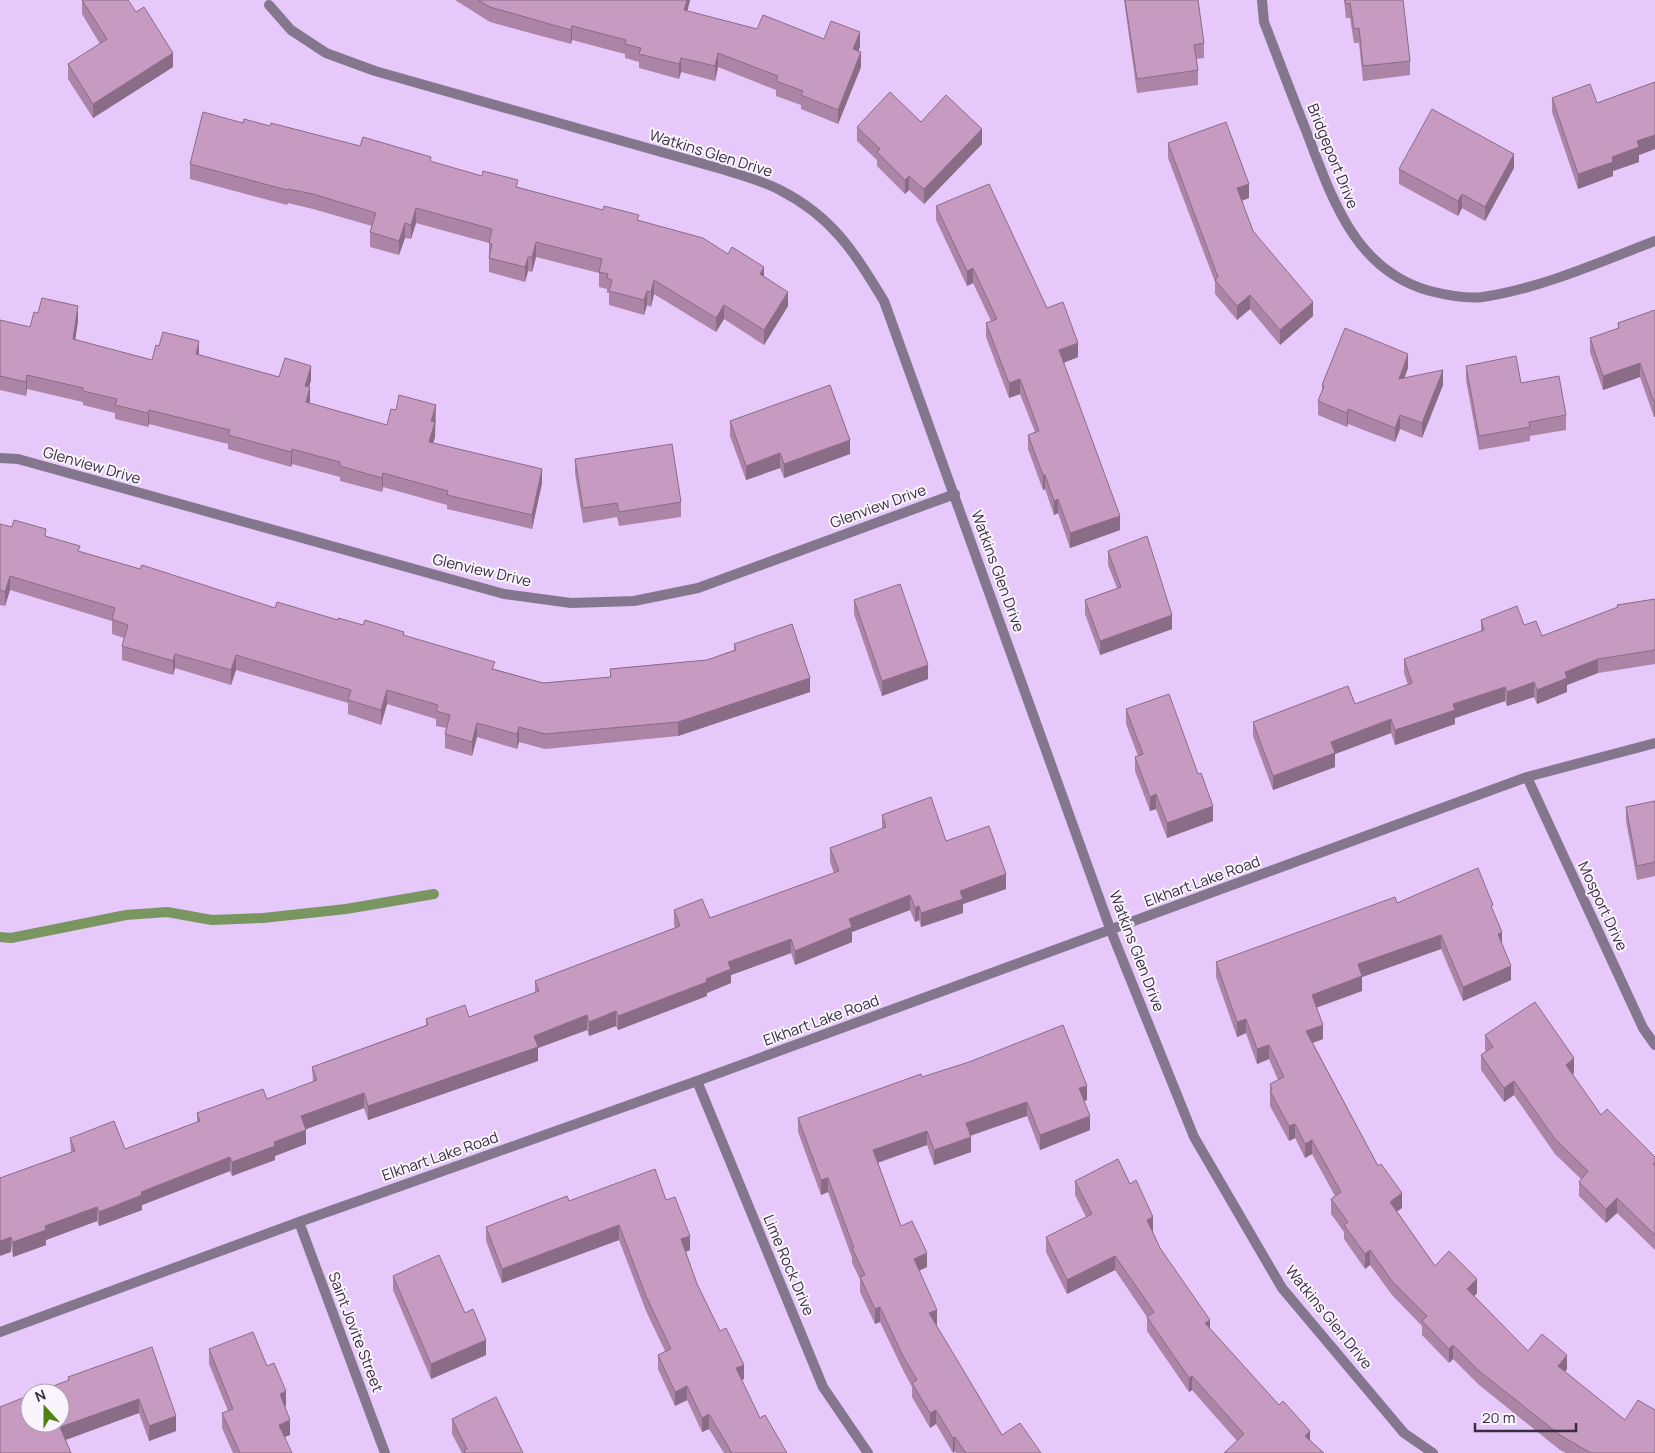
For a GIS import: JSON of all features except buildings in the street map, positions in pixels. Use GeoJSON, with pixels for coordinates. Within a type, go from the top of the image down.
{"type":"FeatureCollection","features":[{"type":"Feature","properties":{"kind":"street","name":"Bridgeport Drive"},"geometry":{"type":"LineString","coordinates":[[1262,0],[1264,22],[1328,190],[1347,227],[1374,260],[1409,285],[1442,294],[1481,297],[1532,284],[1655,241]]}},
{"type":"Feature","properties":{"kind":"street","name":"Watkins Glen Drive"},"geometry":{"type":"LineString","coordinates":[[269,5],[291,30],[326,53],[384,73],[725,170],[779,189],[826,220],[853,250],[884,301],[1111,931],[1194,1137],[1282,1288],[1404,1433],[1433,1453]]}},
{"type":"Feature","properties":{"kind":"street","name":"Glenview Drive"},"geometry":{"type":"LineString","coordinates":[[0,458],[18,459],[504,594],[570,603],[634,601],[698,588],[955,494]]}},
{"type":"Feature","properties":{"kind":"street","name":"Elkhart Lake Road"},"geometry":{"type":"LineString","coordinates":[[0,1332],[299,1222],[697,1081],[1111,931],[1526,777],[1655,743]]}},
{"type":"Feature","properties":{"kind":"street","name":"Mosport Drive"},"geometry":{"type":"LineString","coordinates":[[1526,777],[1642,1028],[1655,1045]]}},
{"type":"Feature","properties":{"kind":"street","name":"Lime Rock Drive"},"geometry":{"type":"LineString","coordinates":[[697,1081],[823,1387],[868,1453]]}},
{"type":"Feature","properties":{"kind":"street","name":"Saint Jovite Street"},"geometry":{"type":"LineString","coordinates":[[299,1222],[385,1453]]}},
{"type":"Feature","properties":{"kind":"waterway"},"geometry":{"type":"LineString","coordinates":[[0,937],[11,938],[126,915],[167,912],[212,920],[263,918],[346,909],[434,894]]}}]}
